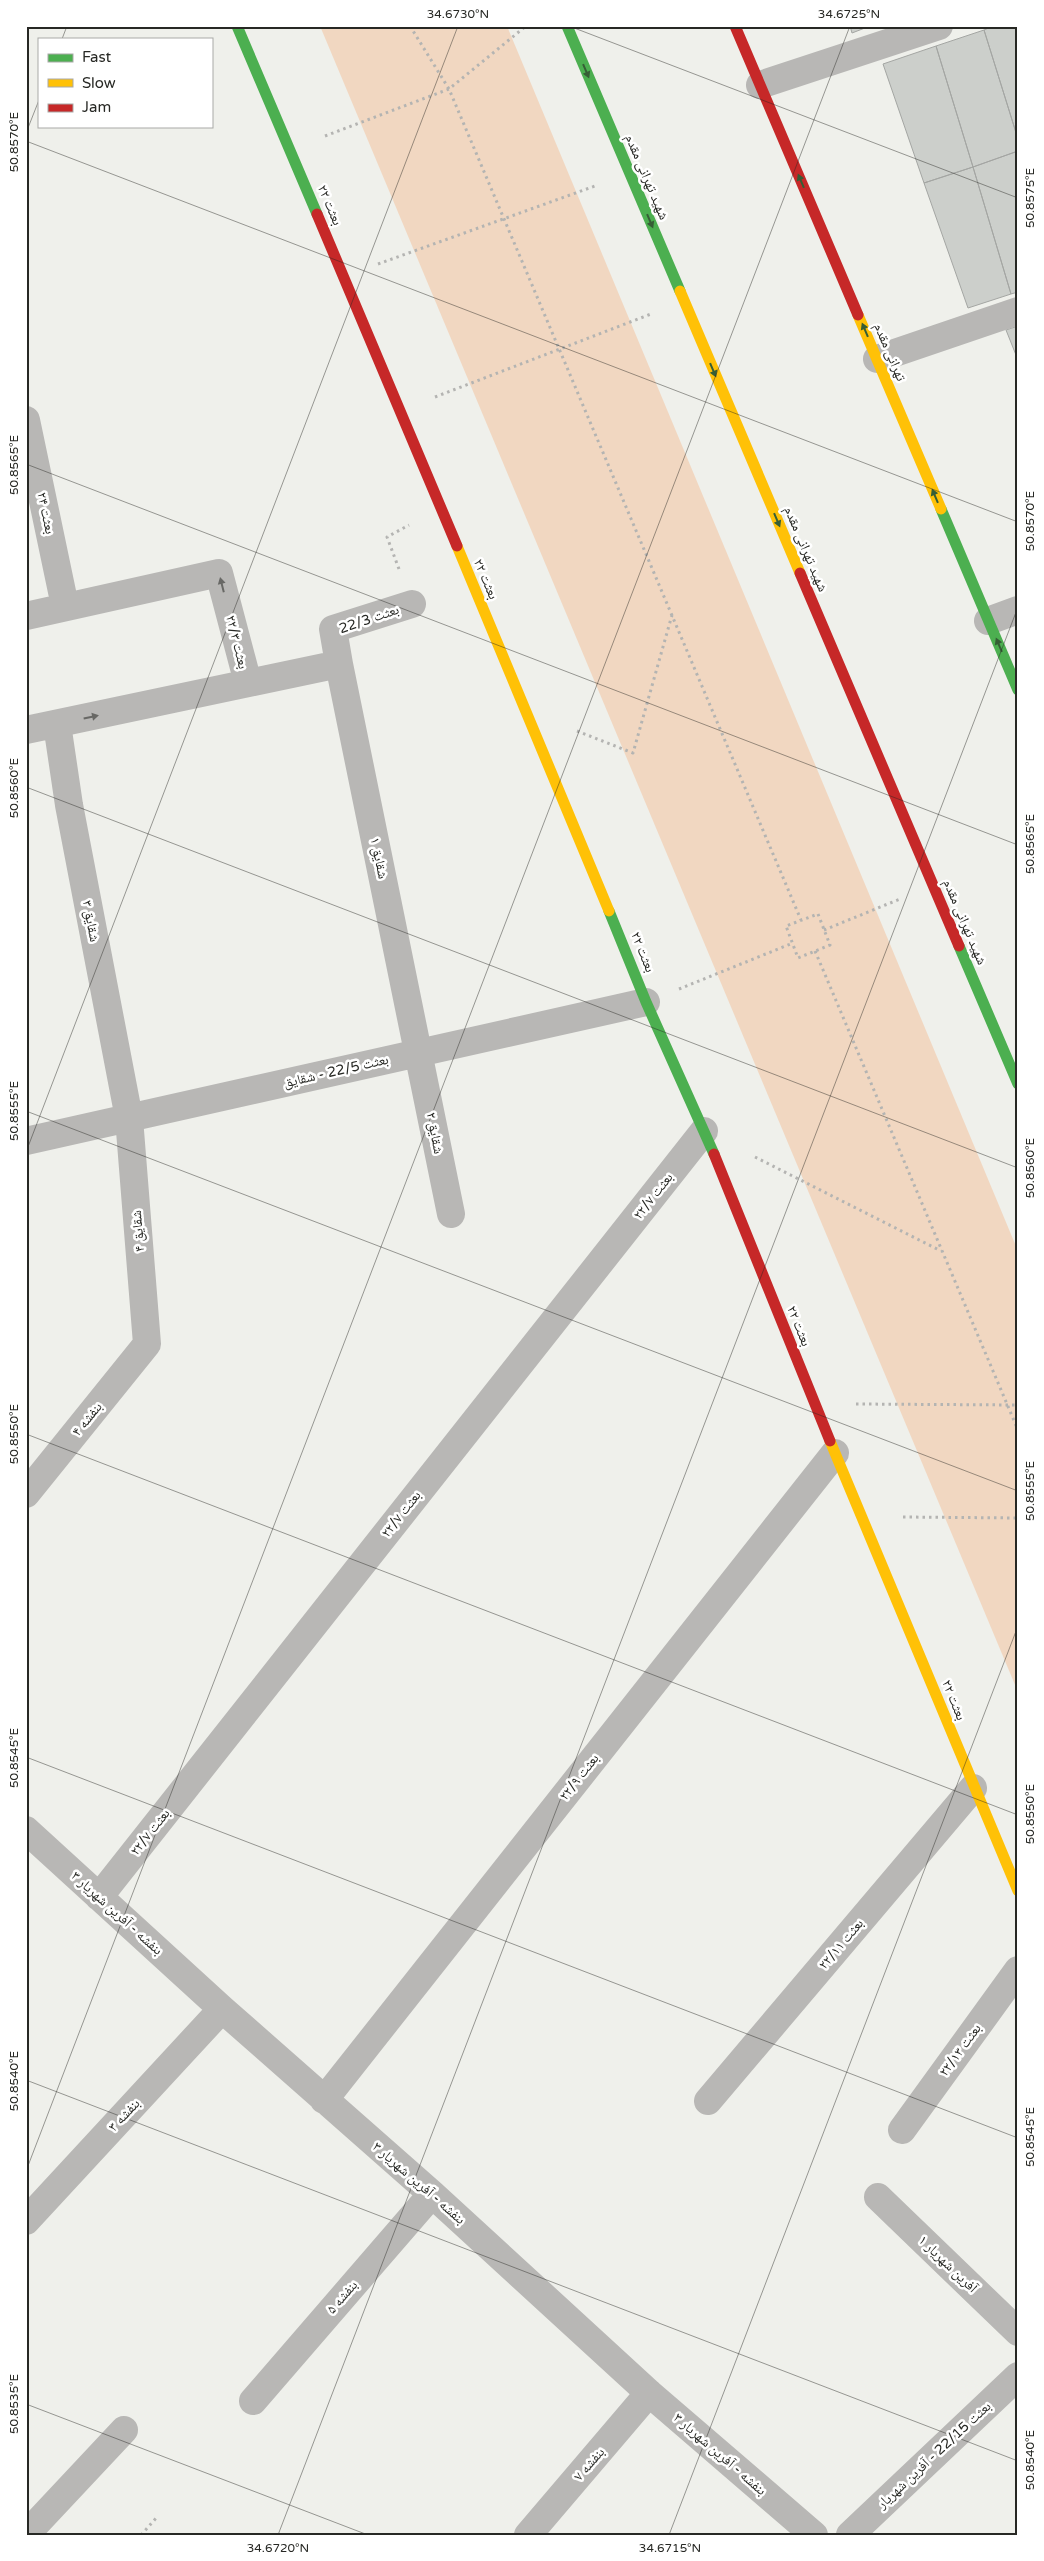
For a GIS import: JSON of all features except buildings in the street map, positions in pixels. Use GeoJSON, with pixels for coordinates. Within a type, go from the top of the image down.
{"type":"FeatureCollection","features":[{"type":"Feature","properties":{"kind":"street","name":"بعثت ۲۲"},"geometry":{"type":"LineString","coordinates":[[237,26],[528,712],[646,1002],[704,1131],[973,1788],[1018,1891]]}},
{"type":"Feature","properties":{"kind":"street","name":"شهید تهرانی مقدم"},"geometry":{"type":"LineString","coordinates":[[567,26],[1018,1084]]}},
{"type":"Feature","properties":{"kind":"street","name":"تهرانی مقدم"},"geometry":{"type":"LineString","coordinates":[[735,26],[1018,690]]}},
{"type":"Feature","properties":{"kind":"street"},"geometry":{"type":"LineString","coordinates":[[760,85],[939,26]]}},
{"type":"Feature","properties":{"kind":"street"},"geometry":{"type":"LineString","coordinates":[[877,359],[1018,312]]}},
{"type":"Feature","properties":{"kind":"street","name":"بعثت ۲۴"},"geometry":{"type":"LineString","coordinates":[[26,420],[65,606]]}},
{"type":"Feature","properties":{"kind":"street","name":"بعثت ۲۲/۳"},"geometry":{"type":"LineString","coordinates":[[26,616],[219,573],[248,683],[26,730]]}},
{"type":"Feature","properties":{"kind":"street","name":"بعثت 22/3"},"geometry":{"type":"LineString","coordinates":[[340,664],[334,629],[412,604]]}},
{"type":"Feature","properties":{"kind":"street"},"geometry":{"type":"LineString","coordinates":[[988,621],[1018,610]]}},
{"type":"Feature","properties":{"kind":"street"},"geometry":{"type":"LineString","coordinates":[[248,683],[340,664]]}},
{"type":"Feature","properties":{"kind":"street","name":"شقایق ۱"},"geometry":{"type":"LineString","coordinates":[[340,664],[419,1053]]}},
{"type":"Feature","properties":{"kind":"street","name":"شقایق ۳"},"geometry":{"type":"LineString","coordinates":[[57,724],[69,805],[129,1118]]}},
{"type":"Feature","properties":{"kind":"street","name":"بعثت 22/5 - شقایق"},"geometry":{"type":"LineString","coordinates":[[26,1141],[646,1002]]}},
{"type":"Feature","properties":{"kind":"street","name":"شقایق ۲"},"geometry":{"type":"LineString","coordinates":[[419,1053],[451,1214]]}},
{"type":"Feature","properties":{"kind":"street","name":"شقایق ۴"},"geometry":{"type":"LineString","coordinates":[[129,1118],[147,1344]]}},
{"type":"Feature","properties":{"kind":"street","name":"بعثت ۲۲/۷"},"geometry":{"type":"LineString","coordinates":[[99,1897],[704,1131]]}},
{"type":"Feature","properties":{"kind":"street","name":"بنفشه ۴"},"geometry":{"type":"LineString","coordinates":[[26,1494],[147,1344]]}},
{"type":"Feature","properties":{"kind":"street","name":"بعثت ۲۲/۹"},"geometry":{"type":"LineString","coordinates":[[324,2100],[835,1453]]}},
{"type":"Feature","properties":{"kind":"street","name":"بعثت ۲۲/۱۱"},"geometry":{"type":"LineString","coordinates":[[708,2101],[973,1788]]}},
{"type":"Feature","properties":{"kind":"street","name":"بنفشه - آفرین شهریار ۳"},"geometry":{"type":"LineString","coordinates":[[26,1830],[222,2009],[432,2194],[649,2393],[814,2535]]}},
{"type":"Feature","properties":{"kind":"street","name":"بعثت ۲۲/۱۳"},"geometry":{"type":"LineString","coordinates":[[902,2130],[1018,1970]]}},
{"type":"Feature","properties":{"kind":"street","name":"بنفشه ۳"},"geometry":{"type":"LineString","coordinates":[[26,2221],[222,2009]]}},
{"type":"Feature","properties":{"kind":"street","name":"بنفشه ۵"},"geometry":{"type":"LineString","coordinates":[[253,2401],[432,2194]]}},
{"type":"Feature","properties":{"kind":"street","name":"آفرین شهریار ۱"},"geometry":{"type":"LineString","coordinates":[[878,2196],[1018,2332]]}},
{"type":"Feature","properties":{"kind":"street","name":"بعثت 22/15 - آفرین شهریار"},"geometry":{"type":"LineString","coordinates":[[850,2535],[1018,2376]]}},
{"type":"Feature","properties":{"kind":"street","name":"بنفشه ۷"},"geometry":{"type":"LineString","coordinates":[[528,2535],[649,2393]]}},
{"type":"Feature","properties":{"kind":"street"},"geometry":{"type":"LineString","coordinates":[[34,2525],[124,2430]]}},
{"type":"Feature","properties":{"kind":"path"},"geometry":{"type":"LineString","coordinates":[[410,26],[449,89],[801,920]]}},
{"type":"Feature","properties":{"kind":"path"},"geometry":{"type":"LineString","coordinates":[[290,149],[449,89],[526,26]]}},
{"type":"Feature","properties":{"kind":"path"},"geometry":{"type":"LineString","coordinates":[[344,277],[630,174]]}},
{"type":"Feature","properties":{"kind":"path"},"geometry":{"type":"LineString","coordinates":[[399,410],[684,302]]}},
{"type":"Feature","properties":{"kind":"path"},"geometry":{"type":"LineString","coordinates":[[412,604],[388,537],[440,508]]}},
{"type":"Feature","properties":{"kind":"path"},"geometry":{"type":"LineString","coordinates":[[528,712],[633,753],[672,615]]}},
{"type":"Feature","properties":{"kind":"path"},"geometry":{"type":"LineString","coordinates":[[824,930],[933,885]]}},
{"type":"Feature","properties":{"kind":"path"},"geometry":{"type":"LineString","coordinates":[[818,914],[830,945],[798,958],[786,926],[801,920],[818,914]]}},
{"type":"Feature","properties":{"kind":"path"},"geometry":{"type":"LineString","coordinates":[[646,1002],[792,943]]}},
{"type":"Feature","properties":{"kind":"path"},"geometry":{"type":"LineString","coordinates":[[814,951],[1018,1430]]}},
{"type":"Feature","properties":{"kind":"path"},"geometry":{"type":"LineString","coordinates":[[704,1131],[942,1251]]}},
{"type":"Feature","properties":{"kind":"path"},"geometry":{"type":"LineString","coordinates":[[815,1404],[1018,1404]]}},
{"type":"Feature","properties":{"kind":"path"},"geometry":{"type":"LineString","coordinates":[[862,1517],[1018,1518]]}},
{"type":"Feature","properties":{"kind":"path"},"geometry":{"type":"LineString","coordinates":[[141,2535],[158,2516]]}},
{"type":"Feature","properties":{"kind":"shaded area"},"geometry":{"type":"Polygon","coordinates":[[[320,26],[507,26],[1018,1251],[1018,1692],[320,26]]]}},
{"type":"Feature","properties":{"kind":"traffic: fast"},"geometry":{"type":"LineString","coordinates":[[237,26],[317,214]]}},
{"type":"Feature","properties":{"kind":"traffic: fast"},"geometry":{"type":"LineString","coordinates":[[567,26],[680,291]]}},
{"type":"Feature","properties":{"kind":"traffic: fast"},"geometry":{"type":"LineString","coordinates":[[941,509],[1018,690]]}},
{"type":"Feature","properties":{"kind":"traffic: fast"},"geometry":{"type":"LineString","coordinates":[[609,911],[646,1002],[714,1154]]}},
{"type":"Feature","properties":{"kind":"traffic: fast"},"geometry":{"type":"LineString","coordinates":[[959,946],[1018,1084]]}},
{"type":"Feature","properties":{"kind":"traffic: slow"},"geometry":{"type":"LineString","coordinates":[[680,291],[800,573]]}},
{"type":"Feature","properties":{"kind":"traffic: slow"},"geometry":{"type":"LineString","coordinates":[[858,315],[941,509]]}},
{"type":"Feature","properties":{"kind":"traffic: slow"},"geometry":{"type":"LineString","coordinates":[[457,546],[609,911]]}},
{"type":"Feature","properties":{"kind":"traffic: slow"},"geometry":{"type":"LineString","coordinates":[[830,1441],[1018,1891]]}},
{"type":"Feature","properties":{"kind":"traffic: jam"},"geometry":{"type":"LineString","coordinates":[[735,26],[858,315]]}},
{"type":"Feature","properties":{"kind":"traffic: jam"},"geometry":{"type":"LineString","coordinates":[[317,214],[457,546]]}},
{"type":"Feature","properties":{"kind":"traffic: jam"},"geometry":{"type":"LineString","coordinates":[[800,573],[959,946]]}},
{"type":"Feature","properties":{"kind":"traffic: jam"},"geometry":{"type":"LineString","coordinates":[[714,1154],[830,1441]]}}]}
